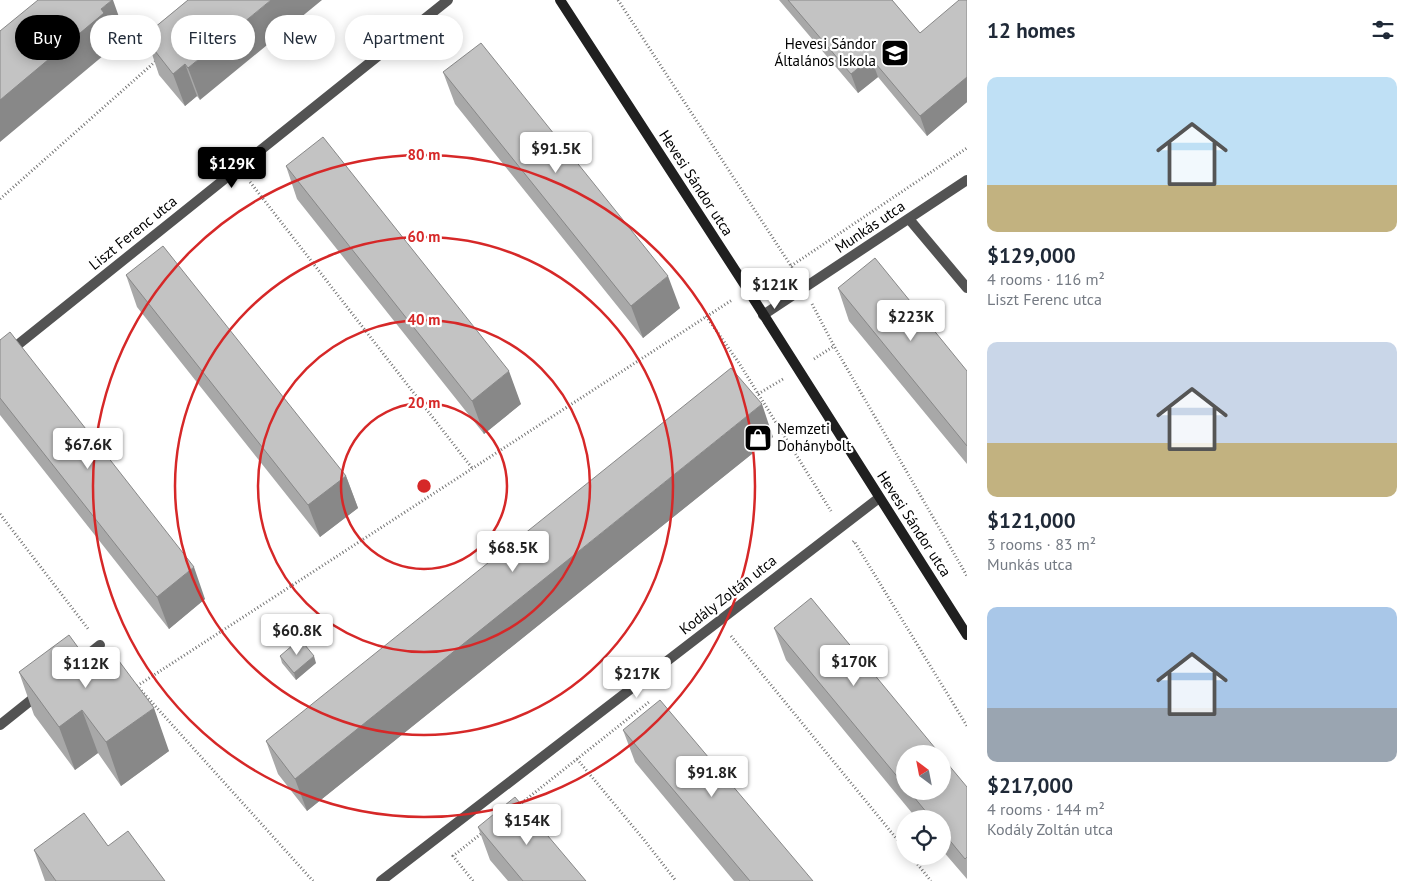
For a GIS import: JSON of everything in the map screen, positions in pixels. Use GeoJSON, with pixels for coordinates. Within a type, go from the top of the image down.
{"type":"FeatureCollection","features":[{"type":"Feature","properties":{"kind":"main road","name":"Hevesi Sándor utca"},"geometry":{"type":"LineString","coordinates":[[560,0],[748,290],[967,635]]}},
{"type":"Feature","properties":{"kind":"street","name":"Liszt Ferenc utca"},"geometry":{"type":"LineString","coordinates":[[0,359],[448,0]]}},
{"type":"Feature","properties":{"kind":"street","name":"Munkás utca"},"geometry":{"type":"LineString","coordinates":[[763,315],[967,180]]}},
{"type":"Feature","properties":{"kind":"street"},"geometry":{"type":"LineString","coordinates":[[909,219],[967,288]]}},
{"type":"Feature","properties":{"kind":"street","name":"Kodály Zoltán utca"},"geometry":{"type":"LineString","coordinates":[[381,881],[879,498]]}},
{"type":"Feature","properties":{"kind":"street"},"geometry":{"type":"LineString","coordinates":[[69,669],[100,645]]}},
{"type":"Feature","properties":{"kind":"street"},"geometry":{"type":"LineString","coordinates":[[0,725],[46,688]]}},
{"type":"Feature","properties":{"kind":"path"},"geometry":{"type":"LineString","coordinates":[[0,199],[157,60]]}},
{"type":"Feature","properties":{"kind":"path"},"geometry":{"type":"LineString","coordinates":[[791,266],[967,148]]}},
{"type":"Feature","properties":{"kind":"path"},"geometry":{"type":"LineString","coordinates":[[239,168],[472,468]]}},
{"type":"Feature","properties":{"kind":"path"},"geometry":{"type":"LineString","coordinates":[[137,686],[748,290]]}},
{"type":"Feature","properties":{"kind":"path"},"geometry":{"type":"LineString","coordinates":[[706,316],[739,363],[841,526]]}},
{"type":"Feature","properties":{"kind":"path"},"geometry":{"type":"LineString","coordinates":[[0,514],[100,645]]}},
{"type":"Feature","properties":{"kind":"path"},"geometry":{"type":"LineString","coordinates":[[846,547],[854,541],[967,726]]}},
{"type":"Feature","properties":{"kind":"path"},"geometry":{"type":"LineString","coordinates":[[725,642],[731,636],[896,838]]}},
{"type":"Feature","properties":{"kind":"path"},"geometry":{"type":"LineString","coordinates":[[131,679],[313,881]]}},
{"type":"Feature","properties":{"kind":"path"},"geometry":{"type":"LineString","coordinates":[[515,808],[654,698]]}},
{"type":"Feature","properties":{"kind":"path"},"geometry":{"type":"LineString","coordinates":[[577,760],[676,881]]}},
{"type":"Feature","properties":{"kind":"path"},"geometry":{"type":"LineString","coordinates":[[473,881],[453,856],[484,832]]}},
{"type":"Feature","properties":{"kind":"path"},"geometry":{"type":"LineString","coordinates":[[918,865],[931,881]]}},
{"type":"Feature","properties":{"kind":"building"},"geometry":{"type":"Polygon","coordinates":[[[38,0],[112,0],[101,9],[104,13],[102,15],[90,15],[90,25],[80,33],[80,15],[20,15],[38,0]]]}},
{"type":"Feature","properties":{"kind":"building"},"geometry":{"type":"Polygon","coordinates":[[[188,0],[271,0],[253,15],[171,15],[171,60],[198,60],[188,68],[185,64],[173,74],[161,59],[161,22],[188,0]]]}},
{"type":"Feature","properties":{"kind":"building","name":"Hevesi Sándor Általános Iskola"},"geometry":{"type":"Polygon","coordinates":[[[788,0],[892,0],[920,33],[959,0],[967,0],[967,77],[920,116],[871,58],[851,74],[788,0]]]}},
{"type":"Feature","properties":{"kind":"building"},"geometry":{"type":"Polygon","coordinates":[[[15,19],[15,60],[48,60],[0,100],[0,31],[15,19]]]}},
{"type":"Feature","properties":{"kind":"building"},"geometry":{"type":"Polygon","coordinates":[[[481,43],[668,276],[631,306],[443,72],[459,60],[463,60],[463,57],[481,43]]]}},
{"type":"Feature","properties":{"kind":"building"},"geometry":{"type":"Polygon","coordinates":[[[323,137],[509,371],[472,401],[286,166],[323,137]]]}},
{"type":"Feature","properties":{"kind":"building"},"geometry":{"type":"Polygon","coordinates":[[[163,246],[346,476],[308,505],[126,275],[163,246]]]}},
{"type":"Feature","properties":{"kind":"building"},"geometry":{"type":"Polygon","coordinates":[[[875,258],[967,371],[967,446],[838,288],[875,258]]]}},
{"type":"Feature","properties":{"kind":"building"},"geometry":{"type":"Polygon","coordinates":[[[10,332],[194,567],[157,597],[0,398],[0,340],[10,332]]]}},
{"type":"Feature","properties":{"kind":"building"},"geometry":{"type":"Polygon","coordinates":[[[731,368],[762,404],[295,779],[266,741],[731,368]]]}},
{"type":"Feature","properties":{"kind":"building"},"geometry":{"type":"Polygon","coordinates":[[[811,598],[933,745],[896,745],[896,775],[774,628],[811,598]]]}},
{"type":"Feature","properties":{"kind":"building"},"geometry":{"type":"Polygon","coordinates":[[[69,635],[93,668],[113,653],[154,708],[106,742],[82,710],[59,727],[19,672],[69,635]]]}},
{"type":"Feature","properties":{"kind":"building"},"geometry":{"type":"Polygon","coordinates":[[[300,639],[314,656],[294,673],[280,656],[300,639]]]}},
{"type":"Feature","properties":{"kind":"building"},"geometry":{"type":"Polygon","coordinates":[[[660,700],[813,881],[750,881],[623,730],[660,700]]]}},
{"type":"Feature","properties":{"kind":"building"},"geometry":{"type":"Polygon","coordinates":[[[951,768],[967,787],[967,857],[965,859],[951,842],[951,810],[925,810],[916,800],[951,800],[951,768]]]}},
{"type":"Feature","properties":{"kind":"building"},"geometry":{"type":"Polygon","coordinates":[[[515,797],[586,881],[523,881],[478,827],[515,797]]]}},
{"type":"Feature","properties":{"kind":"building"},"geometry":{"type":"Polygon","coordinates":[[[84,813],[108,846],[128,831],[165,881],[56,881],[34,850],[84,813]]]}},
{"type":"Feature","properties":{"kind":"place","name":"Hevesi Sándor Általános Iskola"},"geometry":{"type":"Point","coordinates":[895,53]}},
{"type":"Feature","properties":{"kind":"place","name":"Nemzeti Dohánybolt"},"geometry":{"type":"Point","coordinates":[758,438]}}]}
